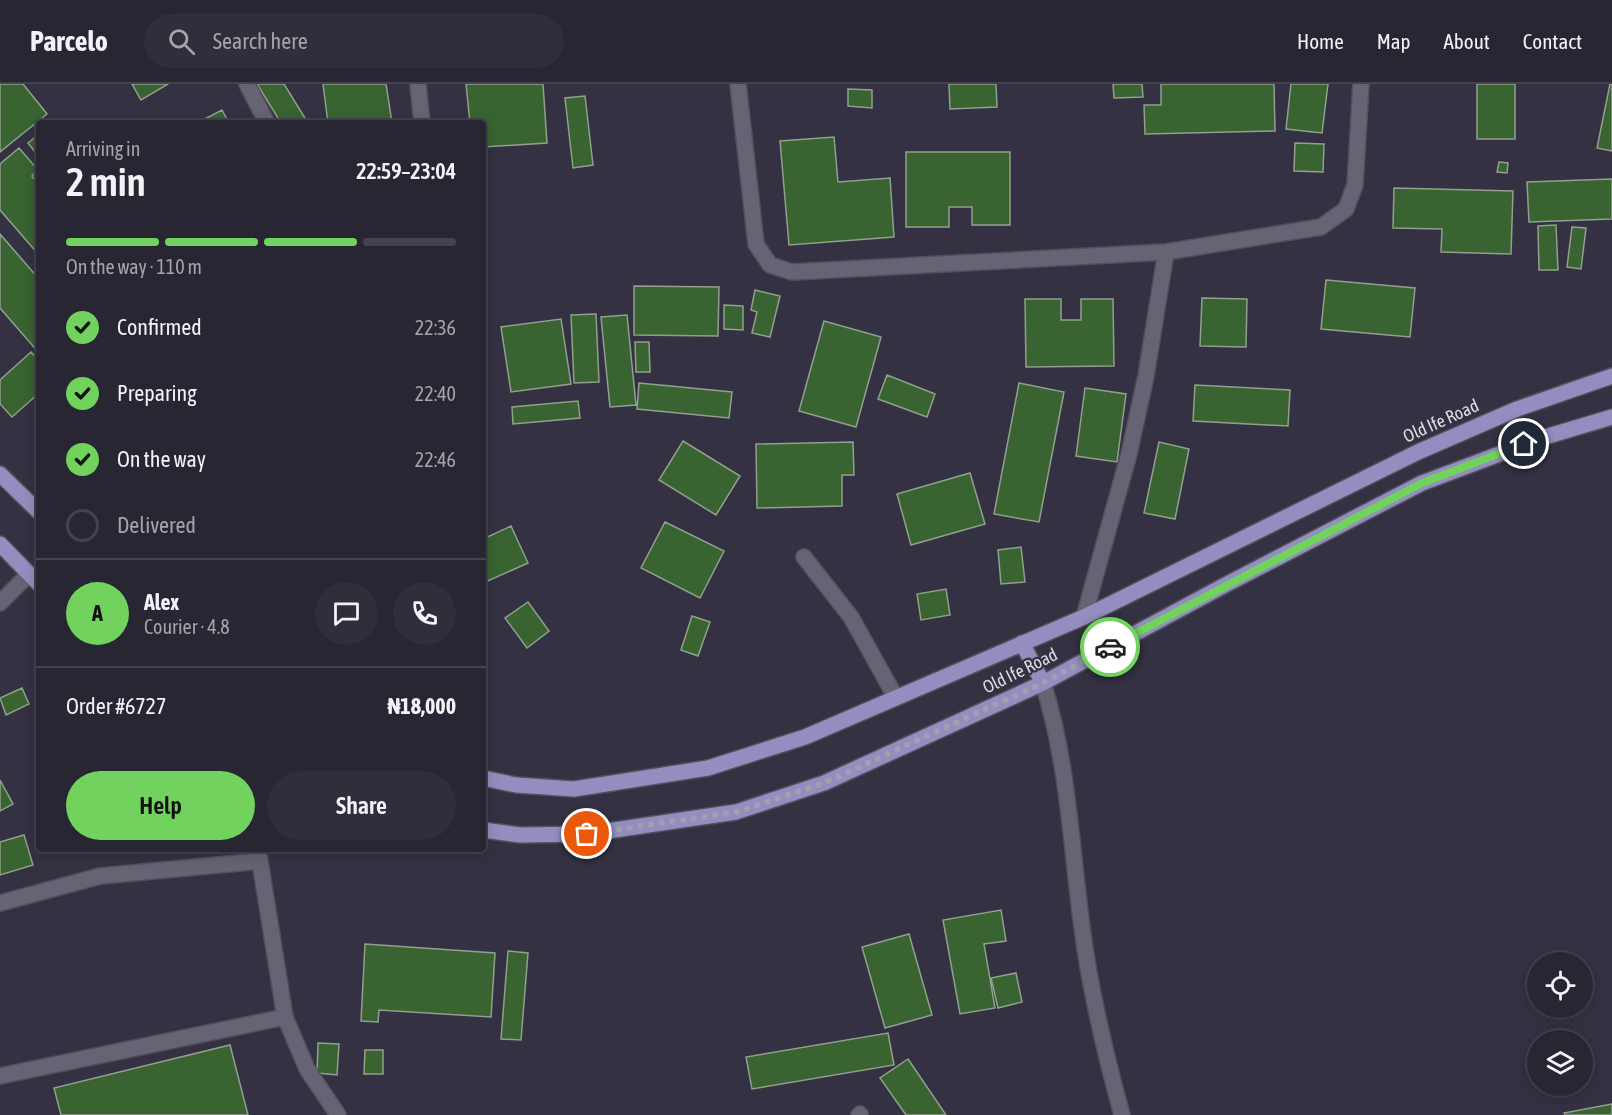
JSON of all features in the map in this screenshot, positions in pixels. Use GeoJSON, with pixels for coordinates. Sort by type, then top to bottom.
{"type":"FeatureCollection","features":[{"type":"Feature","properties":{"kind":"main road","name":"Old Ife Road"},"geometry":{"type":"LineString","coordinates":[[486,779],[516,785],[574,789],[708,768],[805,738],[1084,617],[1418,452],[1516,409],[1612,376]]}},
{"type":"Feature","properties":{"kind":"main road","name":"Old Ife Road"},"geometry":{"type":"LineString","coordinates":[[486,830],[520,835],[587,834],[736,812],[824,783],[1043,683],[1422,483],[1545,437],[1612,417]]}},
{"type":"Feature","properties":{"kind":"main road"},"geometry":{"type":"LineString","coordinates":[[0,474],[36,509]]}},
{"type":"Feature","properties":{"kind":"main road"},"geometry":{"type":"LineString","coordinates":[[0,544],[34,580]]}},
{"type":"Feature","properties":{"kind":"main road"},"geometry":{"type":"LineString","coordinates":[[1022,644],[1043,683]]}},
{"type":"Feature","properties":{"kind":"street"},"geometry":{"type":"LineString","coordinates":[[247,84],[265,120]]}},
{"type":"Feature","properties":{"kind":"street"},"geometry":{"type":"LineString","coordinates":[[418,84],[422,120]]}},
{"type":"Feature","properties":{"kind":"street"},"geometry":{"type":"LineString","coordinates":[[738,84],[756,244],[770,265],[792,272],[1167,252],[1321,227],[1346,209],[1355,185],[1361,84]]}},
{"type":"Feature","properties":{"kind":"street"},"geometry":{"type":"LineString","coordinates":[[1084,617],[1129,454],[1146,376],[1167,252]]}},
{"type":"Feature","properties":{"kind":"street"},"geometry":{"type":"LineString","coordinates":[[804,557],[851,616],[896,698]]}},
{"type":"Feature","properties":{"kind":"street"},"geometry":{"type":"LineString","coordinates":[[0,603],[34,580]]}},
{"type":"Feature","properties":{"kind":"street"},"geometry":{"type":"LineString","coordinates":[[1043,683],[1056,724],[1082,929],[1100,1031],[1122,1115]]}},
{"type":"Feature","properties":{"kind":"street"},"geometry":{"type":"LineString","coordinates":[[0,903],[100,876],[259,855],[285,1017],[307,1068],[338,1115]]}},
{"type":"Feature","properties":{"kind":"street"},"geometry":{"type":"LineString","coordinates":[[0,1076],[285,1017]]}},
{"type":"Feature","properties":{"kind":"building"},"geometry":{"type":"Polygon","coordinates":[[[0,84],[23,84],[47,114],[36,120],[36,123],[0,152],[0,84]]]}},
{"type":"Feature","properties":{"kind":"building"},"geometry":{"type":"Polygon","coordinates":[[[132,84],[168,84],[141,100],[132,84]]]}},
{"type":"Feature","properties":{"kind":"building"},"geometry":{"type":"Polygon","coordinates":[[[257,84],[284,84],[306,120],[279,120],[257,84]]]}},
{"type":"Feature","properties":{"kind":"building"},"geometry":{"type":"Polygon","coordinates":[[[323,84],[386,84],[392,120],[328,120],[323,84]]]}},
{"type":"Feature","properties":{"kind":"building"},"geometry":{"type":"Polygon","coordinates":[[[466,84],[543,84],[547,143],[486,147],[486,120],[470,120],[466,84]]]}},
{"type":"Feature","properties":{"kind":"building"},"geometry":{"type":"Polygon","coordinates":[[[949,84],[996,84],[997,107],[950,109],[949,84]]]}},
{"type":"Feature","properties":{"kind":"building"},"geometry":{"type":"Polygon","coordinates":[[[1113,84],[1142,84],[1143,97],[1114,98],[1113,84]]]}},
{"type":"Feature","properties":{"kind":"building"},"geometry":{"type":"Polygon","coordinates":[[[1161,84],[1274,84],[1275,131],[1145,134],[1144,105],[1161,105],[1161,84]]]}},
{"type":"Feature","properties":{"kind":"building"},"geometry":{"type":"Polygon","coordinates":[[[1291,84],[1328,84],[1322,133],[1286,129],[1291,84]]]}},
{"type":"Feature","properties":{"kind":"building"},"geometry":{"type":"Polygon","coordinates":[[[1477,84],[1515,84],[1515,139],[1477,139],[1477,84]]]}},
{"type":"Feature","properties":{"kind":"building"},"geometry":{"type":"Polygon","coordinates":[[[1610,84],[1612,84],[1612,151],[1597,148],[1610,84]]]}},
{"type":"Feature","properties":{"kind":"building"},"geometry":{"type":"Polygon","coordinates":[[[848,89],[872,90],[872,108],[848,106],[848,89]]]}},
{"type":"Feature","properties":{"kind":"building"},"geometry":{"type":"Polygon","coordinates":[[[585,96],[593,165],[573,168],[565,98],[585,96]]]}},
{"type":"Feature","properties":{"kind":"building"},"geometry":{"type":"Polygon","coordinates":[[[222,110],[227,120],[203,120],[222,110]]]}},
{"type":"Feature","properties":{"kind":"building"},"geometry":{"type":"Polygon","coordinates":[[[36,136],[36,153],[28,143],[36,136]]]}},
{"type":"Feature","properties":{"kind":"building"},"geometry":{"type":"Polygon","coordinates":[[[834,137],[838,182],[890,178],[894,237],[789,245],[780,141],[834,137]]]}},
{"type":"Feature","properties":{"kind":"building"},"geometry":{"type":"Polygon","coordinates":[[[1295,143],[1324,144],[1323,172],[1294,171],[1295,143]]]}},
{"type":"Feature","properties":{"kind":"building"},"geometry":{"type":"Polygon","coordinates":[[[19,148],[36,168],[36,172],[32,176],[36,181],[36,252],[0,210],[0,164],[19,148]]]}},
{"type":"Feature","properties":{"kind":"building"},"geometry":{"type":"Polygon","coordinates":[[[906,152],[1010,152],[1010,225],[972,225],[972,207],[949,207],[949,227],[906,227],[906,152]]]}},
{"type":"Feature","properties":{"kind":"building"},"geometry":{"type":"Polygon","coordinates":[[[1499,162],[1508,163],[1507,173],[1497,172],[1499,162]]]}},
{"type":"Feature","properties":{"kind":"building"},"geometry":{"type":"Polygon","coordinates":[[[1612,179],[1612,219],[1529,222],[1527,182],[1612,179]]]}},
{"type":"Feature","properties":{"kind":"building"},"geometry":{"type":"Polygon","coordinates":[[[1394,188],[1513,191],[1511,254],[1441,252],[1442,229],[1393,228],[1394,188]]]}},
{"type":"Feature","properties":{"kind":"building"},"geometry":{"type":"Polygon","coordinates":[[[1556,225],[1558,270],[1539,270],[1538,226],[1556,225]]]}},
{"type":"Feature","properties":{"kind":"building"},"geometry":{"type":"Polygon","coordinates":[[[1572,227],[1586,228],[1581,269],[1567,267],[1572,227]]]}},
{"type":"Feature","properties":{"kind":"building"},"geometry":{"type":"Polygon","coordinates":[[[0,234],[36,276],[36,350],[0,308],[0,234]]]}},
{"type":"Feature","properties":{"kind":"building"},"geometry":{"type":"Polygon","coordinates":[[[1326,280],[1415,288],[1410,337],[1321,329],[1326,280]]]}},
{"type":"Feature","properties":{"kind":"building"},"geometry":{"type":"Polygon","coordinates":[[[634,286],[719,287],[718,336],[634,335],[634,286]]]}},
{"type":"Feature","properties":{"kind":"building"},"geometry":{"type":"Polygon","coordinates":[[[755,290],[780,296],[770,337],[752,333],[757,312],[751,310],[755,290]]]}},
{"type":"Feature","properties":{"kind":"building"},"geometry":{"type":"Polygon","coordinates":[[[1202,298],[1247,299],[1246,347],[1200,346],[1202,298]]]}},
{"type":"Feature","properties":{"kind":"building"},"geometry":{"type":"Polygon","coordinates":[[[1025,299],[1061,299],[1061,320],[1081,320],[1081,299],[1113,299],[1114,366],[1026,367],[1025,299]]]}},
{"type":"Feature","properties":{"kind":"building"},"geometry":{"type":"Polygon","coordinates":[[[724,305],[743,306],[743,330],[724,329],[724,305]]]}},
{"type":"Feature","properties":{"kind":"building"},"geometry":{"type":"Polygon","coordinates":[[[596,314],[599,382],[574,383],[571,315],[596,314]]]}},
{"type":"Feature","properties":{"kind":"building"},"geometry":{"type":"Polygon","coordinates":[[[627,315],[636,405],[610,407],[601,317],[627,315]]]}},
{"type":"Feature","properties":{"kind":"building"},"geometry":{"type":"Polygon","coordinates":[[[561,319],[571,384],[511,392],[501,327],[561,319]]]}},
{"type":"Feature","properties":{"kind":"building"},"geometry":{"type":"Polygon","coordinates":[[[824,321],[881,337],[856,427],[799,411],[824,321]]]}},
{"type":"Feature","properties":{"kind":"building"},"geometry":{"type":"Polygon","coordinates":[[[635,342],[649,342],[650,372],[636,372],[635,342]]]}},
{"type":"Feature","properties":{"kind":"building"},"geometry":{"type":"Polygon","coordinates":[[[31,352],[36,358],[36,396],[12,417],[0,404],[0,380],[31,352]]]}},
{"type":"Feature","properties":{"kind":"building"},"geometry":{"type":"Polygon","coordinates":[[[887,375],[935,394],[927,417],[878,399],[887,375]]]}},
{"type":"Feature","properties":{"kind":"building"},"geometry":{"type":"Polygon","coordinates":[[[639,383],[732,392],[729,418],[637,409],[639,383]]]}},
{"type":"Feature","properties":{"kind":"building"},"geometry":{"type":"Polygon","coordinates":[[[1019,383],[1064,392],[1039,522],[994,514],[1019,383]]]}},
{"type":"Feature","properties":{"kind":"building"},"geometry":{"type":"Polygon","coordinates":[[[1195,385],[1290,390],[1288,426],[1193,421],[1195,385]]]}},
{"type":"Feature","properties":{"kind":"building"},"geometry":{"type":"Polygon","coordinates":[[[1085,388],[1126,394],[1117,462],[1076,456],[1085,388]]]}},
{"type":"Feature","properties":{"kind":"building"},"geometry":{"type":"Polygon","coordinates":[[[578,401],[580,418],[513,424],[512,407],[578,401]]]}},
{"type":"Feature","properties":{"kind":"building"},"geometry":{"type":"Polygon","coordinates":[[[683,441],[740,476],[716,515],[659,480],[683,441]]]}},
{"type":"Feature","properties":{"kind":"building"},"geometry":{"type":"Polygon","coordinates":[[[853,442],[854,475],[842,475],[842,506],[757,508],[756,444],[853,442]]]}},
{"type":"Feature","properties":{"kind":"building"},"geometry":{"type":"Polygon","coordinates":[[[1159,442],[1189,449],[1175,519],[1144,513],[1159,442]]]}},
{"type":"Feature","properties":{"kind":"building"},"geometry":{"type":"Polygon","coordinates":[[[970,473],[985,524],[911,545],[897,494],[970,473]]]}},
{"type":"Feature","properties":{"kind":"building"},"geometry":{"type":"Polygon","coordinates":[[[665,522],[724,551],[700,598],[641,568],[665,522]]]}},
{"type":"Feature","properties":{"kind":"building"},"geometry":{"type":"Polygon","coordinates":[[[511,526],[528,563],[486,582],[486,538],[511,526]]]}},
{"type":"Feature","properties":{"kind":"building"},"geometry":{"type":"Polygon","coordinates":[[[1021,547],[1025,582],[1001,584],[998,550],[1021,547]]]}},
{"type":"Feature","properties":{"kind":"building"},"geometry":{"type":"Polygon","coordinates":[[[946,589],[950,615],[921,620],[917,594],[946,589]]]}},
{"type":"Feature","properties":{"kind":"building"},"geometry":{"type":"Polygon","coordinates":[[[528,602],[549,631],[527,648],[505,618],[528,602]]]}},
{"type":"Feature","properties":{"kind":"building"},"geometry":{"type":"Polygon","coordinates":[[[692,616],[710,622],[698,656],[681,650],[692,616]]]}},
{"type":"Feature","properties":{"kind":"building"},"geometry":{"type":"Polygon","coordinates":[[[22,688],[29,704],[6,715],[0,698],[22,688]]]}},
{"type":"Feature","properties":{"kind":"building"},"geometry":{"type":"Polygon","coordinates":[[[0,780],[13,804],[0,811],[0,780]]]}},
{"type":"Feature","properties":{"kind":"building"},"geometry":{"type":"Polygon","coordinates":[[[24,835],[33,865],[0,875],[0,842],[24,835]]]}},
{"type":"Feature","properties":{"kind":"building"},"geometry":{"type":"Polygon","coordinates":[[[1001,910],[1006,941],[984,944],[995,1008],[960,1014],[943,920],[1001,910]]]}},
{"type":"Feature","properties":{"kind":"building"},"geometry":{"type":"Polygon","coordinates":[[[909,934],[932,1015],[885,1028],[862,947],[909,934]]]}},
{"type":"Feature","properties":{"kind":"building"},"geometry":{"type":"Polygon","coordinates":[[[365,944],[495,953],[491,1017],[379,1010],[378,1022],[361,1021],[365,944]]]}},
{"type":"Feature","properties":{"kind":"building"},"geometry":{"type":"Polygon","coordinates":[[[508,951],[528,953],[521,1040],[501,1039],[508,951]]]}},
{"type":"Feature","properties":{"kind":"building"},"geometry":{"type":"Polygon","coordinates":[[[1016,973],[1022,1002],[998,1008],[991,978],[1016,973]]]}},
{"type":"Feature","properties":{"kind":"building"},"geometry":{"type":"Polygon","coordinates":[[[888,1033],[894,1065],[752,1089],[746,1057],[888,1033]]]}},
{"type":"Feature","properties":{"kind":"building"},"geometry":{"type":"Polygon","coordinates":[[[318,1043],[339,1044],[337,1075],[317,1073],[318,1043]]]}},
{"type":"Feature","properties":{"kind":"building"},"geometry":{"type":"Polygon","coordinates":[[[230,1045],[248,1115],[61,1115],[54,1088],[230,1045]]]}},
{"type":"Feature","properties":{"kind":"building"},"geometry":{"type":"Polygon","coordinates":[[[365,1050],[383,1050],[383,1074],[364,1074],[365,1050]]]}},
{"type":"Feature","properties":{"kind":"building"},"geometry":{"type":"Polygon","coordinates":[[[908,1059],[946,1115],[906,1115],[880,1078],[908,1059]]]}},
{"type":"Feature","properties":{"kind":"building"},"geometry":{"type":"Polygon","coordinates":[[[1612,1104],[1612,1115],[1565,1115],[1564,1113],[1612,1104]]]}},
{"type":"Feature","properties":{"kind":"way so far"},"geometry":{"type":"LineString","coordinates":[[587,834],[736,812],[824,783],[1043,683],[1110,647]]}},
{"type":"Feature","properties":{"kind":"route"},"geometry":{"type":"LineString","coordinates":[[1110,647],[1422,483],[1524,444]]}}]}
